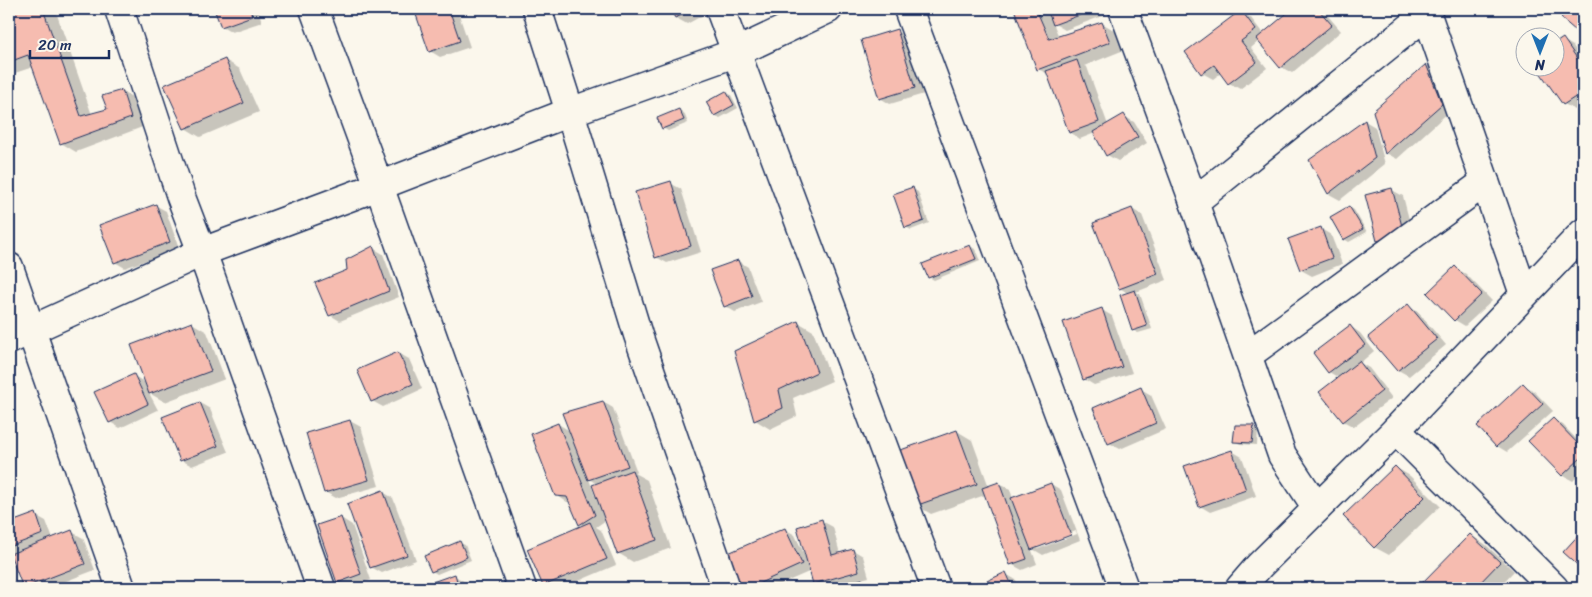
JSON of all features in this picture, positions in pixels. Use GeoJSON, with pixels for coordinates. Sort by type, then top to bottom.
{"type":"FeatureCollection","features":[{"type":"Feature","properties":{"kind":"street"},"geometry":{"type":"LineString","coordinates":[[119,9],[181,197],[321,588]]}},
{"type":"Feature","properties":{"kind":"street"},"geometry":{"type":"LineString","coordinates":[[314,9],[522,588]]}},
{"type":"Feature","properties":{"kind":"street"},"geometry":{"type":"LineString","coordinates":[[536,9],[570,112],[638,335],[726,588]]}},
{"type":"Feature","properties":{"kind":"street"},"geometry":{"type":"LineString","coordinates":[[720,9],[936,588]]}},
{"type":"Feature","properties":{"kind":"street"},"geometry":{"type":"LineString","coordinates":[[20,335],[202,252],[570,112],[736,52],[828,9]]}},
{"type":"Feature","properties":{"kind":"street"},"geometry":{"type":"LineString","coordinates":[[908,9],[1124,588]]}},
{"type":"Feature","properties":{"kind":"street"},"geometry":{"type":"LineString","coordinates":[[1194,202],[1426,11],[1524,294]]}},
{"type":"Feature","properties":{"kind":"street"},"geometry":{"type":"LineString","coordinates":[[1131,13],[1282,455],[1317,508]]}},
{"type":"Feature","properties":{"kind":"street"},"geometry":{"type":"LineString","coordinates":[[1248,355],[1485,182]]}},
{"type":"Feature","properties":{"kind":"street"},"geometry":{"type":"LineString","coordinates":[[1240,588],[1259,566],[1396,430],[1524,294],[1579,247]]}},
{"type":"Feature","properties":{"kind":"street"},"geometry":{"type":"LineString","coordinates":[[9,267],[20,335],[121,588]]}},
{"type":"Feature","properties":{"kind":"street"},"geometry":{"type":"LineString","coordinates":[[1396,430],[1554,588]]}},
{"type":"Feature","properties":{"kind":"building"},"geometry":{"type":"Polygon","coordinates":[[[9,9],[43,9],[81,116],[107,109],[102,96],[122,90],[131,118],[60,144],[28,55],[9,62],[9,22],[13,21],[9,9]]]}},
{"type":"Feature","properties":{"kind":"building"},"geometry":{"type":"Polygon","coordinates":[[[214,9],[250,9],[252,16],[221,27],[214,9]]]}},
{"type":"Feature","properties":{"kind":"building"},"geometry":{"type":"Polygon","coordinates":[[[414,9],[449,9],[460,41],[429,52],[414,9]]]}},
{"type":"Feature","properties":{"kind":"building"},"geometry":{"type":"Polygon","coordinates":[[[670,9],[695,9],[675,18],[670,9]]]}},
{"type":"Feature","properties":{"kind":"building"},"geometry":{"type":"Polygon","coordinates":[[[1014,9],[1036,9],[1049,39],[1102,22],[1110,42],[1037,70],[1014,9]]]}},
{"type":"Feature","properties":{"kind":"building"},"geometry":{"type":"Polygon","coordinates":[[[1047,9],[1096,9],[1053,25],[1047,9]]]}},
{"type":"Feature","properties":{"kind":"building"},"geometry":{"type":"Polygon","coordinates":[[[1292,9],[1318,9],[1332,25],[1280,68],[1256,39],[1292,9]]]}},
{"type":"Feature","properties":{"kind":"building"},"geometry":{"type":"Polygon","coordinates":[[[1569,9],[1583,9],[1583,23],[1576,31],[1561,18],[1569,9]]]}},
{"type":"Feature","properties":{"kind":"building"},"geometry":{"type":"Polygon","coordinates":[[[1241,10],[1256,30],[1241,41],[1257,62],[1228,84],[1214,65],[1201,74],[1185,52],[1241,10]]]}},
{"type":"Feature","properties":{"kind":"building"},"geometry":{"type":"Polygon","coordinates":[[[897,29],[915,88],[879,99],[861,40],[897,29]]]}},
{"type":"Feature","properties":{"kind":"building"},"geometry":{"type":"Polygon","coordinates":[[[1564,39],[1583,67],[1583,92],[1563,105],[1544,78],[1564,78],[1564,39]]]}},
{"type":"Feature","properties":{"kind":"building"},"geometry":{"type":"Polygon","coordinates":[[[225,59],[244,103],[184,129],[164,85],[225,59]]]}},
{"type":"Feature","properties":{"kind":"building"},"geometry":{"type":"Polygon","coordinates":[[[1077,60],[1099,122],[1069,133],[1046,71],[1077,60]]]}},
{"type":"Feature","properties":{"kind":"building"},"geometry":{"type":"Polygon","coordinates":[[[1426,64],[1442,104],[1385,154],[1373,111],[1426,64]]]}},
{"type":"Feature","properties":{"kind":"building"},"geometry":{"type":"Polygon","coordinates":[[[726,91],[734,105],[714,116],[706,102],[726,91]]]}},
{"type":"Feature","properties":{"kind":"building"},"geometry":{"type":"Polygon","coordinates":[[[679,109],[684,120],[662,129],[657,118],[679,109]]]}},
{"type":"Feature","properties":{"kind":"building"},"geometry":{"type":"Polygon","coordinates":[[[1124,114],[1138,137],[1106,156],[1093,132],[1124,114]]]}},
{"type":"Feature","properties":{"kind":"building"},"geometry":{"type":"Polygon","coordinates":[[[1365,120],[1375,158],[1328,194],[1309,160],[1365,120]]]}},
{"type":"Feature","properties":{"kind":"building"},"geometry":{"type":"Polygon","coordinates":[[[671,181],[691,246],[655,258],[635,192],[671,181]]]}},
{"type":"Feature","properties":{"kind":"building"},"geometry":{"type":"Polygon","coordinates":[[[913,187],[924,221],[905,228],[893,194],[913,187]]]}},
{"type":"Feature","properties":{"kind":"building"},"geometry":{"type":"Polygon","coordinates":[[[1392,188],[1404,234],[1377,241],[1365,195],[1392,188]]]}},
{"type":"Feature","properties":{"kind":"building"},"geometry":{"type":"Polygon","coordinates":[[[156,204],[170,242],[114,263],[99,225],[156,204]]]}},
{"type":"Feature","properties":{"kind":"building"},"geometry":{"type":"Polygon","coordinates":[[[1349,206],[1363,229],[1343,240],[1330,217],[1349,206]]]}},
{"type":"Feature","properties":{"kind":"building"},"geometry":{"type":"Polygon","coordinates":[[[1132,208],[1158,274],[1119,289],[1093,223],[1132,208]]]}},
{"type":"Feature","properties":{"kind":"building"},"geometry":{"type":"Polygon","coordinates":[[[1321,227],[1332,258],[1300,270],[1288,239],[1321,227]]]}},
{"type":"Feature","properties":{"kind":"building"},"geometry":{"type":"Polygon","coordinates":[[[970,245],[976,259],[928,278],[922,264],[970,245]]]}},
{"type":"Feature","properties":{"kind":"building"},"geometry":{"type":"Polygon","coordinates":[[[373,246],[389,291],[329,316],[315,283],[347,270],[346,260],[373,246]]]}},
{"type":"Feature","properties":{"kind":"building"},"geometry":{"type":"Polygon","coordinates":[[[738,260],[752,296],[724,307],[710,270],[738,260]]]}},
{"type":"Feature","properties":{"kind":"building"},"geometry":{"type":"Polygon","coordinates":[[[1455,266],[1482,294],[1454,321],[1427,293],[1455,266]]]}},
{"type":"Feature","properties":{"kind":"building"},"geometry":{"type":"Polygon","coordinates":[[[1135,290],[1147,326],[1132,331],[1120,295],[1135,290]]]}},
{"type":"Feature","properties":{"kind":"building"},"geometry":{"type":"Polygon","coordinates":[[[1408,304],[1437,339],[1397,371],[1368,337],[1408,304]]]}},
{"type":"Feature","properties":{"kind":"building"},"geometry":{"type":"Polygon","coordinates":[[[1102,308],[1122,367],[1083,380],[1063,322],[1102,308]]]}},
{"type":"Feature","properties":{"kind":"building"},"geometry":{"type":"Polygon","coordinates":[[[798,321],[817,372],[779,390],[783,408],[754,421],[734,351],[798,321]]]}},
{"type":"Feature","properties":{"kind":"building"},"geometry":{"type":"Polygon","coordinates":[[[192,322],[211,371],[149,394],[131,345],[192,322]]]}},
{"type":"Feature","properties":{"kind":"building"},"geometry":{"type":"Polygon","coordinates":[[[1350,325],[1365,345],[1328,373],[1313,353],[1350,325]]]}},
{"type":"Feature","properties":{"kind":"building"},"geometry":{"type":"Polygon","coordinates":[[[398,352],[413,384],[371,402],[357,370],[398,352]]]}},
{"type":"Feature","properties":{"kind":"building"},"geometry":{"type":"Polygon","coordinates":[[[1359,361],[1382,391],[1343,422],[1319,392],[1359,361]]]}},
{"type":"Feature","properties":{"kind":"building"},"geometry":{"type":"Polygon","coordinates":[[[134,374],[148,404],[109,423],[94,392],[134,374]]]}},
{"type":"Feature","properties":{"kind":"building"},"geometry":{"type":"Polygon","coordinates":[[[1523,383],[1543,404],[1496,447],[1477,426],[1523,383]]]}},
{"type":"Feature","properties":{"kind":"building"},"geometry":{"type":"Polygon","coordinates":[[[1141,387],[1156,423],[1108,444],[1093,408],[1141,387]]]}},
{"type":"Feature","properties":{"kind":"building"},"geometry":{"type":"Polygon","coordinates":[[[603,401],[628,466],[588,480],[562,413],[603,401]]]}},
{"type":"Feature","properties":{"kind":"building"},"geometry":{"type":"Polygon","coordinates":[[[200,402],[218,446],[180,461],[162,417],[200,402]]]}},
{"type":"Feature","properties":{"kind":"building"},"geometry":{"type":"Polygon","coordinates":[[[1553,418],[1583,449],[1583,456],[1562,476],[1528,441],[1553,418]]]}},
{"type":"Feature","properties":{"kind":"building"},"geometry":{"type":"Polygon","coordinates":[[[350,420],[369,480],[324,493],[306,433],[350,420]]]}},
{"type":"Feature","properties":{"kind":"building"},"geometry":{"type":"Polygon","coordinates":[[[558,423],[595,515],[579,525],[567,497],[555,496],[531,434],[558,423]]]}},
{"type":"Feature","properties":{"kind":"building"},"geometry":{"type":"Polygon","coordinates":[[[1235,425],[1254,425],[1252,443],[1233,442],[1235,425]]]}},
{"type":"Feature","properties":{"kind":"building"},"geometry":{"type":"Polygon","coordinates":[[[957,430],[977,484],[915,506],[895,452],[957,430]]]}},
{"type":"Feature","properties":{"kind":"building"},"geometry":{"type":"Polygon","coordinates":[[[1232,450],[1246,490],[1199,507],[1184,466],[1232,450]]]}},
{"type":"Feature","properties":{"kind":"building"},"geometry":{"type":"Polygon","coordinates":[[[1395,466],[1425,497],[1374,548],[1343,516],[1395,466]]]}},
{"type":"Feature","properties":{"kind":"building"},"geometry":{"type":"Polygon","coordinates":[[[632,470],[657,540],[617,554],[592,485],[632,470]]]}},
{"type":"Feature","properties":{"kind":"building"},"geometry":{"type":"Polygon","coordinates":[[[999,482],[1027,559],[1010,565],[982,488],[999,482]]]}},
{"type":"Feature","properties":{"kind":"building"},"geometry":{"type":"Polygon","coordinates":[[[1051,483],[1071,535],[1031,550],[1011,498],[1051,483]]]}},
{"type":"Feature","properties":{"kind":"building"},"geometry":{"type":"Polygon","coordinates":[[[383,490],[407,555],[370,568],[347,504],[383,490]]]}},
{"type":"Feature","properties":{"kind":"building"},"geometry":{"type":"Polygon","coordinates":[[[36,513],[43,534],[9,547],[9,523],[36,513]]]}},
{"type":"Feature","properties":{"kind":"building"},"geometry":{"type":"Polygon","coordinates":[[[341,517],[361,574],[337,583],[317,525],[341,517]]]}},
{"type":"Feature","properties":{"kind":"building"},"geometry":{"type":"Polygon","coordinates":[[[822,519],[832,555],[853,549],[859,571],[813,584],[797,527],[822,519]]]}},
{"type":"Feature","properties":{"kind":"building"},"geometry":{"type":"Polygon","coordinates":[[[590,522],[607,559],[543,586],[527,549],[590,522]]]}},
{"type":"Feature","properties":{"kind":"building"},"geometry":{"type":"Polygon","coordinates":[[[785,528],[802,564],[749,588],[742,588],[726,554],[785,528]]]}},
{"type":"Feature","properties":{"kind":"building"},"geometry":{"type":"Polygon","coordinates":[[[72,530],[85,564],[23,588],[10,554],[72,530]]]}},
{"type":"Feature","properties":{"kind":"building"},"geometry":{"type":"Polygon","coordinates":[[[1583,530],[1583,570],[1563,552],[1583,530]]]}},
{"type":"Feature","properties":{"kind":"building"},"geometry":{"type":"Polygon","coordinates":[[[1470,534],[1500,562],[1475,588],[1417,588],[1470,534]]]}},
{"type":"Feature","properties":{"kind":"building"},"geometry":{"type":"Polygon","coordinates":[[[460,541],[467,557],[431,572],[424,556],[460,541]]]}},
{"type":"Feature","properties":{"kind":"building"},"geometry":{"type":"Polygon","coordinates":[[[1006,572],[1013,588],[972,588],[1006,572]]]}},
{"type":"Feature","properties":{"kind":"building"},"geometry":{"type":"Polygon","coordinates":[[[455,574],[459,588],[425,588],[424,585],[455,574]]]}},
{"type":"Feature","properties":{"kind":"building"},"geometry":{"type":"Polygon","coordinates":[[[862,579],[866,588],[837,588],[862,579]]]}}]}
